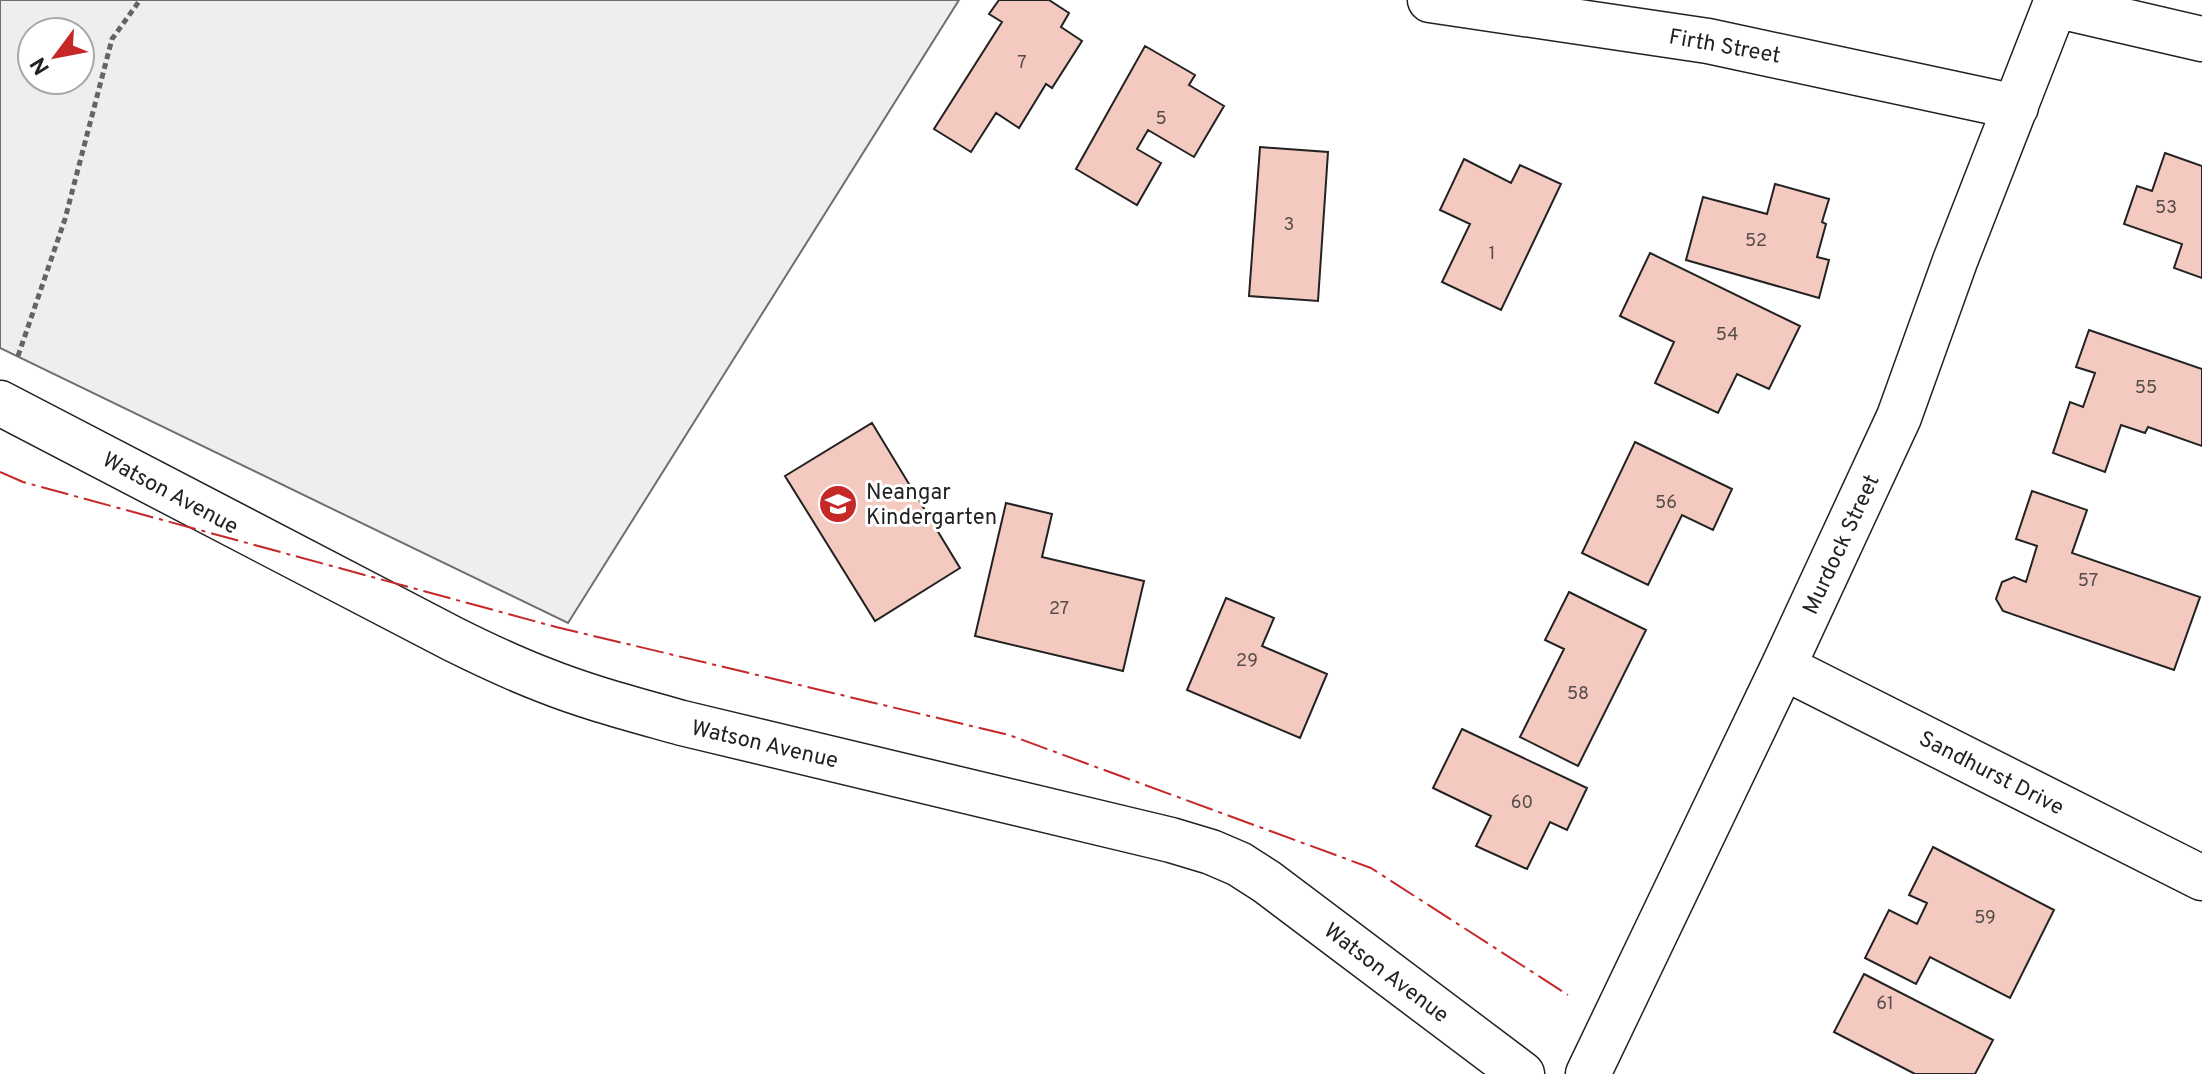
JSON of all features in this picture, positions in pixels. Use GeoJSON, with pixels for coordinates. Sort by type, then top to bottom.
{"type":"FeatureCollection","features":[{"type":"Feature","properties":{"kind":"street","name":"Firth Street"},"geometry":{"type":"LineString","coordinates":[[1430,0],[1708,41],[2016,107]]}},
{"type":"Feature","properties":{"kind":"street","name":"Murdock Street"},"geometry":{"type":"LineString","coordinates":[[1588,1074],[1899,417],[1955,261],[2056,3]]}},
{"type":"Feature","properties":{"kind":"street"},"geometry":{"type":"LineString","coordinates":[[2056,3],[2202,39]]}},
{"type":"Feature","properties":{"kind":"street","name":"Watson Avenue"},"geometry":{"type":"LineString","coordinates":[[1,403],[453,639],[546,681],[682,723],[1171,840],[1239,864],[1522,1074]]}},
{"type":"Feature","properties":{"kind":"street","name":"Sandhurst Drive"},"geometry":{"type":"LineString","coordinates":[[1783,667],[2202,878]]}},
{"type":"Feature","properties":{"kind":"path"},"geometry":{"type":"LineString","coordinates":[[1,403],[65,219],[112,39],[140,0]]}},
{"type":"Feature","properties":{"kind":"shaded area"},"geometry":{"type":"Polygon","coordinates":[[[0,0],[959,0],[568,623],[0,348],[0,0]]]}},
{"type":"Feature","properties":{"kind":"building"},"geometry":{"type":"Polygon","coordinates":[[[999,0],[1049,0],[1069,13],[1061,27],[1082,41],[1052,88],[1046,84],[1019,128],[996,113],[971,152],[934,129],[1002,22],[989,14],[999,0]]]}},
{"type":"Feature","properties":{"kind":"building"},"geometry":{"type":"Polygon","coordinates":[[[1145,46],[1195,75],[1189,85],[1224,106],[1194,157],[1148,130],[1137,149],[1161,163],[1137,205],[1076,169],[1145,46]]]}},
{"type":"Feature","properties":{"kind":"building"},"geometry":{"type":"Polygon","coordinates":[[[1260,147],[1328,152],[1318,301],[1249,296],[1260,147]]]}},
{"type":"Feature","properties":{"kind":"building"},"geometry":{"type":"Polygon","coordinates":[[[2165,153],[2202,166],[2202,278],[2174,268],[2182,244],[2124,224],[2137,186],[2152,191],[2165,153]]]}},
{"type":"Feature","properties":{"kind":"building"},"geometry":{"type":"Polygon","coordinates":[[[1464,159],[1511,183],[1520,165],[1561,184],[1501,310],[1442,282],[1470,224],[1440,210],[1464,159]]]}},
{"type":"Feature","properties":{"kind":"building"},"geometry":{"type":"Polygon","coordinates":[[[1775,184],[1829,199],[1817,257],[1829,260],[1819,298],[1686,260],[1703,197],[1767,214],[1775,184]]]}},
{"type":"Feature","properties":{"kind":"building"},"geometry":{"type":"Polygon","coordinates":[[[1650,253],[1800,326],[1769,389],[1737,374],[1718,413],[1655,383],[1674,342],[1620,316],[1650,253]]]}},
{"type":"Feature","properties":{"kind":"building"},"geometry":{"type":"Polygon","coordinates":[[[2089,330],[2202,369],[2202,446],[2148,427],[2145,433],[2121,425],[2105,472],[2053,453],[2070,402],[2083,407],[2095,373],[2076,367],[2089,330]]]}},
{"type":"Feature","properties":{"kind":"building"},"geometry":{"type":"Polygon","coordinates":[[[872,423],[960,568],[875,621],[785,476],[872,423]]]}},
{"type":"Feature","properties":{"kind":"building"},"geometry":{"type":"Polygon","coordinates":[[[1635,442],[1732,489],[1713,530],[1682,515],[1648,585],[1582,553],[1635,442]]]}},
{"type":"Feature","properties":{"kind":"building"},"geometry":{"type":"Polygon","coordinates":[[[2032,491],[2087,510],[2072,553],[2200,597],[2174,670],[2003,611],[1996,599],[2002,582],[2014,577],[2026,582],[2037,546],[2016,539],[2032,491]]]}},
{"type":"Feature","properties":{"kind":"building"},"geometry":{"type":"Polygon","coordinates":[[[1006,503],[1052,514],[1042,557],[1144,581],[1123,671],[975,636],[1006,503]]]}},
{"type":"Feature","properties":{"kind":"building"},"geometry":{"type":"Polygon","coordinates":[[[1569,592],[1646,630],[1578,766],[1520,737],[1564,649],[1545,640],[1569,592]]]}},
{"type":"Feature","properties":{"kind":"building"},"geometry":{"type":"Polygon","coordinates":[[[1226,598],[1274,618],[1262,646],[1327,674],[1300,738],[1187,690],[1226,598]]]}},
{"type":"Feature","properties":{"kind":"building"},"geometry":{"type":"Polygon","coordinates":[[[1462,729],[1587,788],[1567,830],[1550,822],[1527,869],[1476,846],[1491,816],[1433,788],[1462,729]]]}},
{"type":"Feature","properties":{"kind":"building"},"geometry":{"type":"Polygon","coordinates":[[[1933,847],[2054,910],[2010,998],[1930,957],[1916,984],[1865,958],[1889,910],[1917,924],[1927,903],[1909,895],[1933,847]]]}},
{"type":"Feature","properties":{"kind":"building"},"geometry":{"type":"Polygon","coordinates":[[[1864,974],[1993,1040],[1975,1074],[1915,1074],[1834,1032],[1864,974]]]}},
{"type":"Feature","properties":{"kind":"power"},"geometry":{"type":"LineString","coordinates":[[0,472],[23,482],[556,627],[1009,735],[1371,868],[1568,995]]}},
{"type":"Feature","properties":{"kind":"place","name":"Neangar Kindergarten"},"geometry":{"type":"Point","coordinates":[838,504]}}]}
